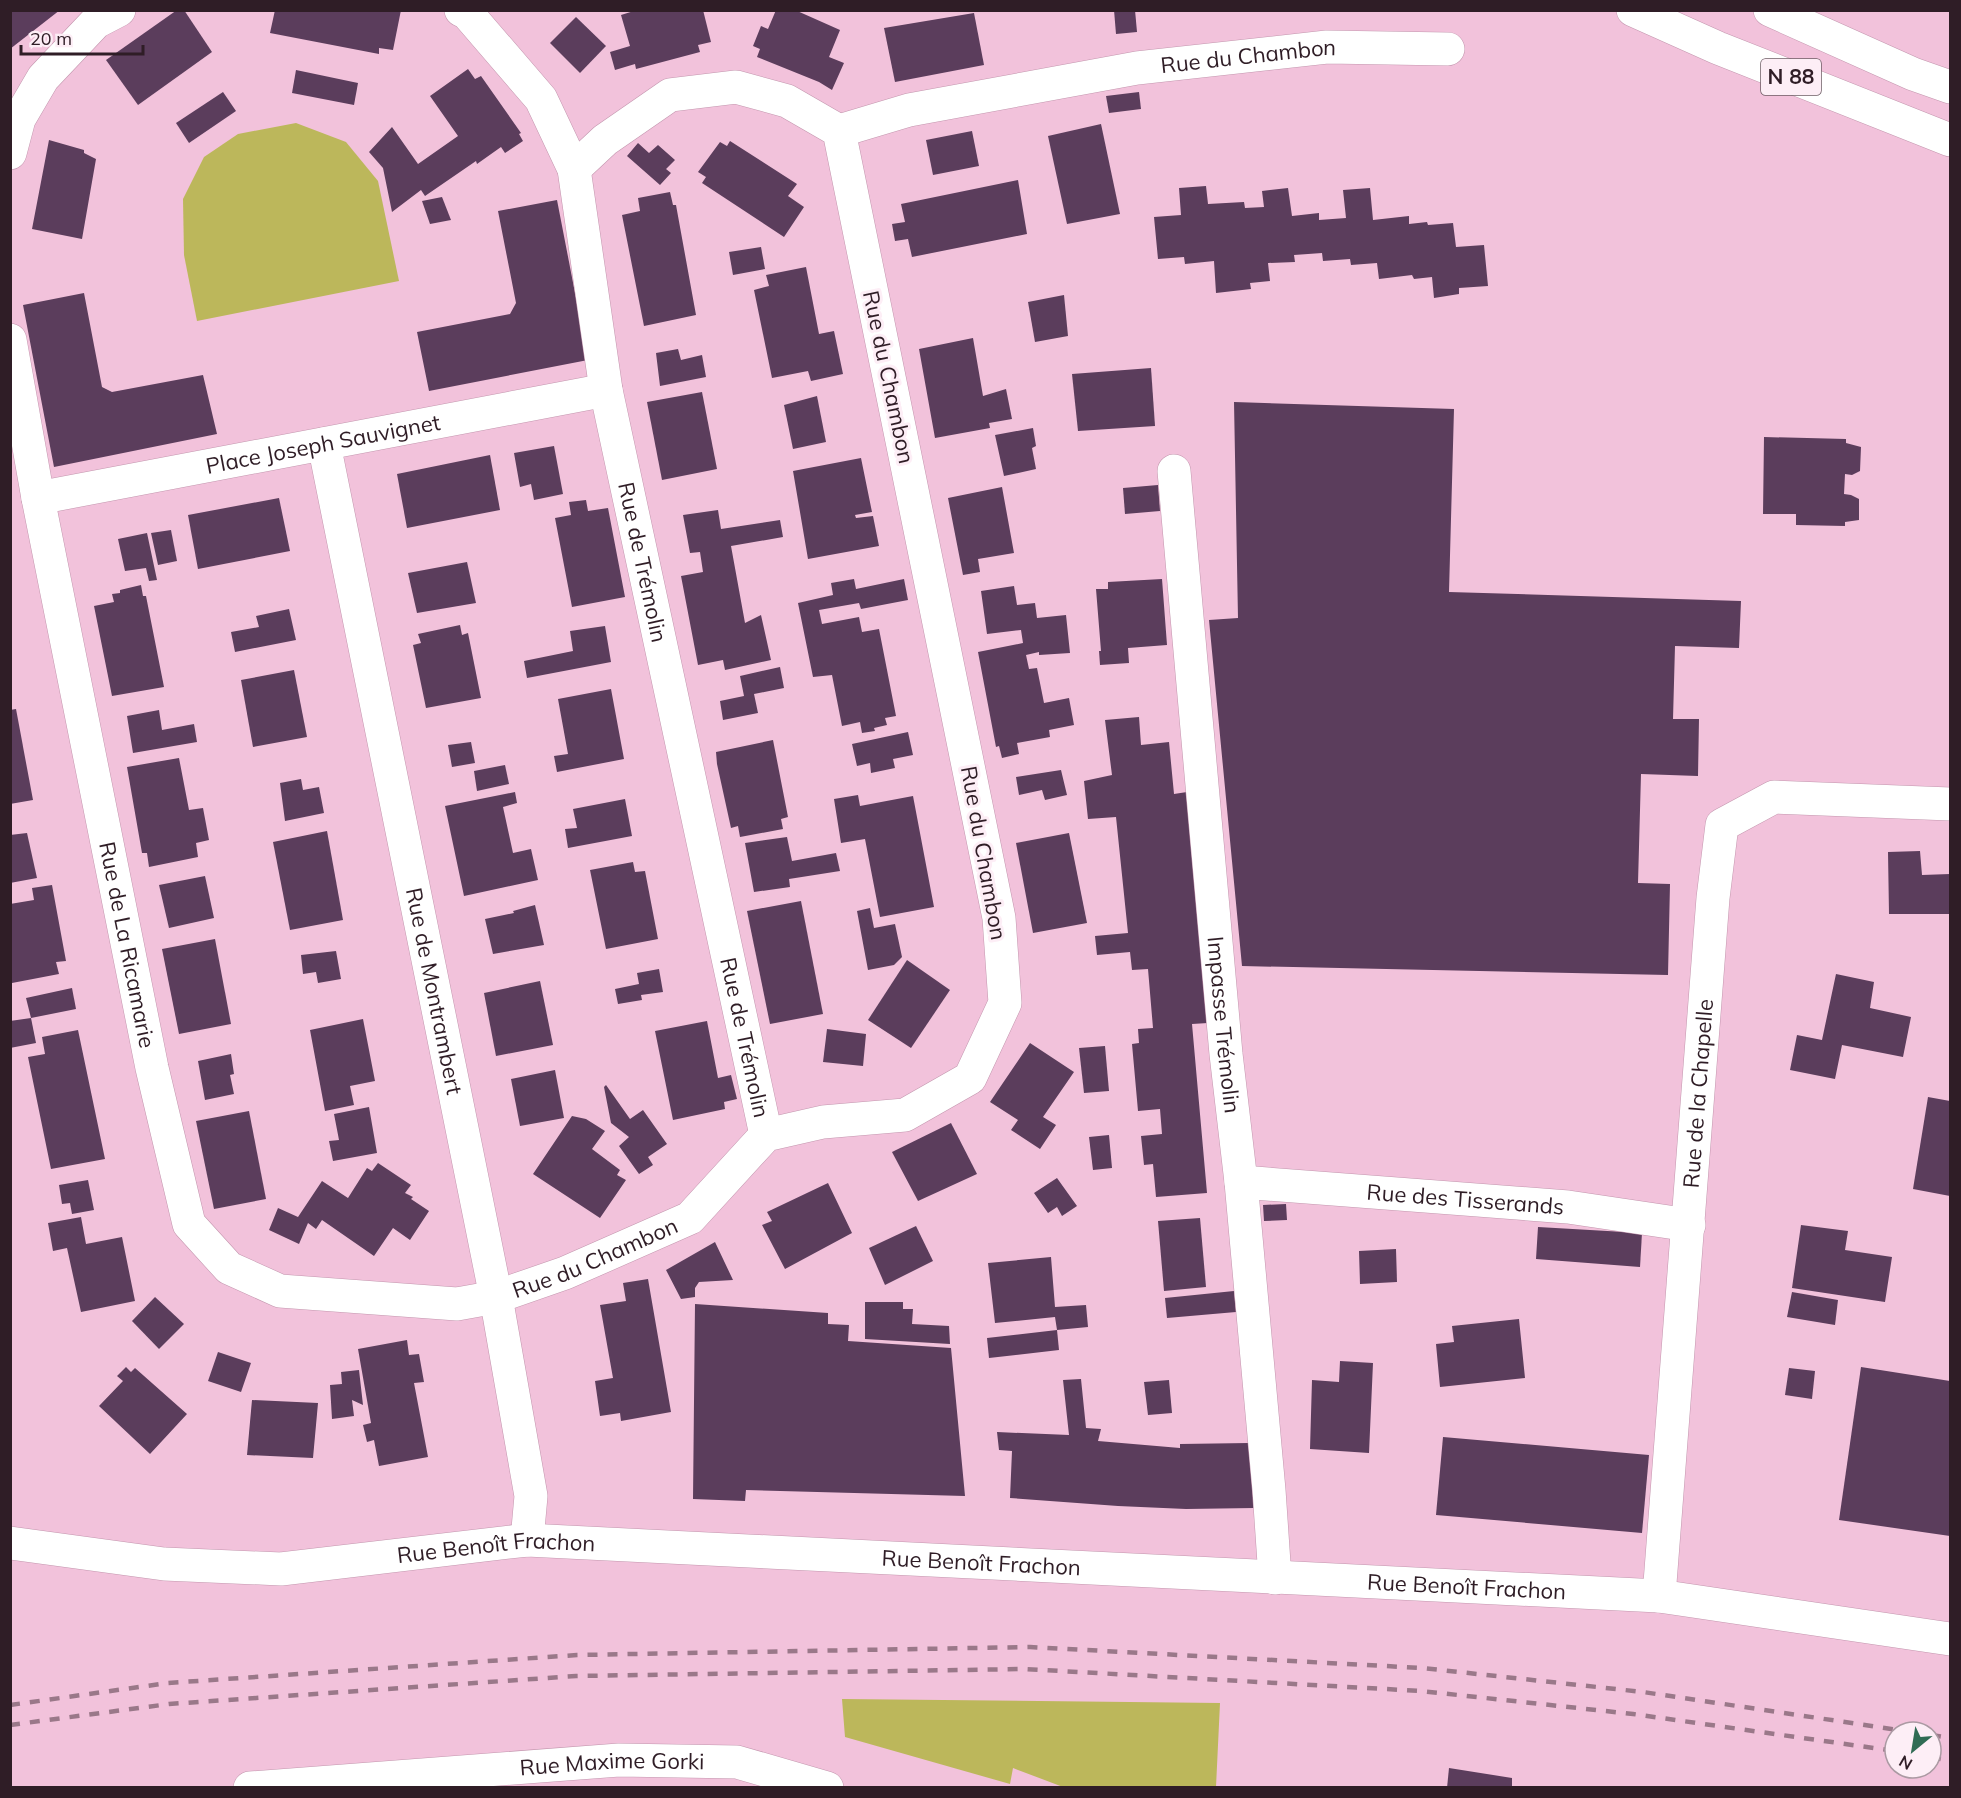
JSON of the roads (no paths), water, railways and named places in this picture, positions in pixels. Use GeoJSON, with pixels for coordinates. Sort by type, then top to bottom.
{"type":"FeatureCollection","features":[{"type":"Feature","properties":{"kind":"main road"},"geometry":{"type":"LineString","coordinates":[[10,153],[15,117],[43,78],[96,22],[119,10]]}},
{"type":"Feature","properties":{"kind":"main road","name":"N 88"},"geometry":{"type":"LineString","coordinates":[[1633,10],[1718,48],[1950,140]]}},
{"type":"Feature","properties":{"kind":"main road","name":"N 88"},"geometry":{"type":"LineString","coordinates":[[1770,10],[1913,74],[1950,87]]}},
{"type":"Feature","properties":{"kind":"main road","name":"Rue de Trémolin"},"geometry":{"type":"LineString","coordinates":[[468,12],[541,99],[574,169],[606,390],[766,1135]]}},
{"type":"Feature","properties":{"kind":"main road","name":"Rue du Chambon"},"geometry":{"type":"LineString","coordinates":[[495,1297],[565,1273],[690,1218],[766,1135],[823,1122],[905,1115],[970,1078],[1005,1004],[999,918],[839,131],[909,110],[1137,68],[1327,47],[1448,49]]}},
{"type":"Feature","properties":{"kind":"main road"},"geometry":{"type":"LineString","coordinates":[[574,169],[605,140],[670,95],[736,87],[787,101],[839,131]]}},
{"type":"Feature","properties":{"kind":"main road","name":"Rue de La Ricamarie"},"geometry":{"type":"LineString","coordinates":[[10,340],[38,498],[152,1068],[189,1224],[229,1268],[280,1292],[457,1304],[495,1297]]}},
{"type":"Feature","properties":{"kind":"main road","name":"Place Joseph Sauvignet"},"geometry":{"type":"LineString","coordinates":[[38,498],[606,390]]}},
{"type":"Feature","properties":{"kind":"main road","name":"Rue de Montrambert"},"geometry":{"type":"LineString","coordinates":[[324,444],[495,1297],[531,1496],[527,1540]]}},
{"type":"Feature","properties":{"kind":"main road","name":"Impasse Trémolin"},"geometry":{"type":"LineString","coordinates":[[1174,471],[1226,1054],[1241,1182],[1275,1578]]}},
{"type":"Feature","properties":{"kind":"main road","name":"Rue de la Chapelle"},"geometry":{"type":"LineString","coordinates":[[1659,1596],[1713,898],[1722,825],[1774,797],[1950,804]]}},
{"type":"Feature","properties":{"kind":"main road","name":"Rue des Tisserands"},"geometry":{"type":"LineString","coordinates":[[1241,1182],[1568,1207],[1689,1225]]}},
{"type":"Feature","properties":{"kind":"main road","name":"Rue Benoît Frachon"},"geometry":{"type":"LineString","coordinates":[[10,1543],[164,1564],[281,1569],[527,1540],[1659,1596],[1950,1639]]}},
{"type":"Feature","properties":{"kind":"main road","name":"Rue Maxime Gorki"},"geometry":{"type":"LineString","coordinates":[[249,1788],[620,1760],[737,1762],[827,1788]]}},
{"type":"Feature","properties":{"kind":"railway"},"geometry":{"type":"LineString","coordinates":[[10,1705],[168,1683],[577,1655],[1030,1647],[1422,1668],[1643,1692],[1883,1728]]}},
{"type":"Feature","properties":{"kind":"railway"},"geometry":{"type":"LineString","coordinates":[[10,1725],[169,1704],[576,1676],[1024,1669],[1421,1691],[1633,1714],[1883,1749]]}},
{"type":"Feature","properties":{"kind":"railway"},"geometry":{"type":"LineString","coordinates":[[1943,1737],[1950,1738]]}},
{"type":"Feature","properties":{"kind":"railway"},"geometry":{"type":"LineString","coordinates":[[1943,1760],[1950,1761]]}}]}
